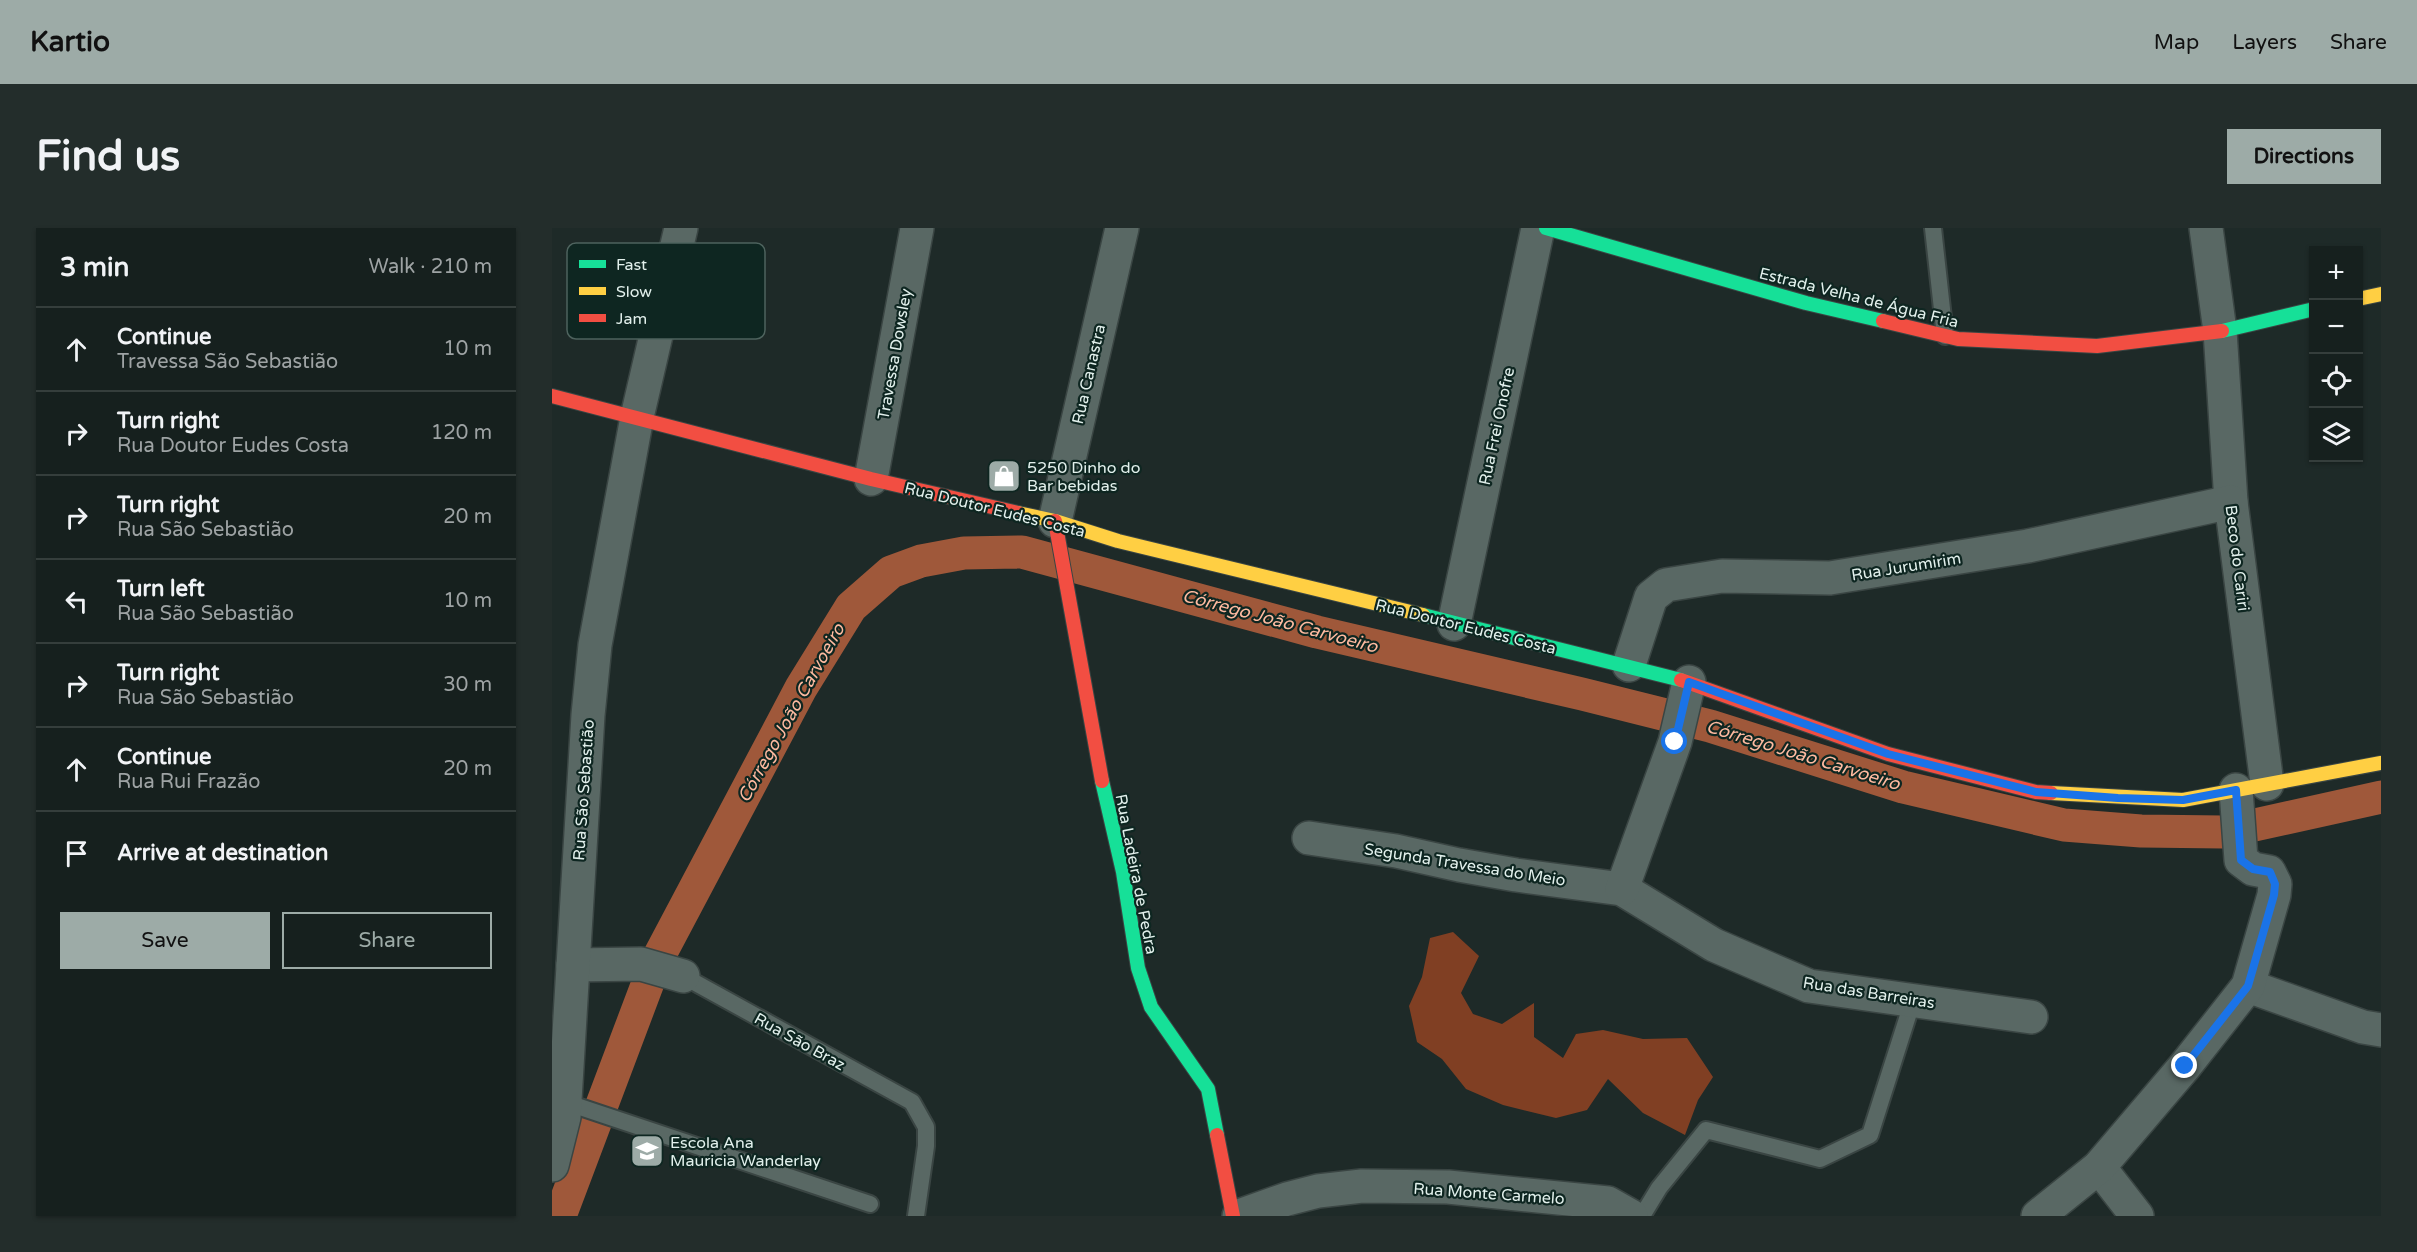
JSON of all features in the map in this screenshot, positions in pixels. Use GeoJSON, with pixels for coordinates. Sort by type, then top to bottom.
{"type":"FeatureCollection","features":[{"type":"Feature","properties":{"kind":"street","name":"Rua São Sebastião"},"geometry":{"type":"LineString","coordinates":[[678,243],[681,228]]}},
{"type":"Feature","properties":{"kind":"street","name":"Travessa Dowsley"},"geometry":{"type":"LineString","coordinates":[[871,479],[917,228]]}},
{"type":"Feature","properties":{"kind":"street","name":"Rua Canastra"},"geometry":{"type":"LineString","coordinates":[[1057,532],[1122,228]]}},
{"type":"Feature","properties":{"kind":"street","name":"Rua Frei Onofre"},"geometry":{"type":"LineString","coordinates":[[1454,624],[1538,228]]}},
{"type":"Feature","properties":{"kind":"street","name":"Estrada Velha de Água Fria"},"geometry":{"type":"LineString","coordinates":[[1546,228],[1806,303],[1958,339],[2097,346],[2220,331],[2309,310]]}},
{"type":"Feature","properties":{"kind":"street","name":"Beco do Cariri"},"geometry":{"type":"LineString","coordinates":[[2206,228],[2220,331],[2247,797]]}},
{"type":"Feature","properties":{"kind":"street"},"geometry":{"type":"LineString","coordinates":[[2363,298],[2381,294]]}},
{"type":"Feature","properties":{"kind":"street","name":"Rua São Sebastião"},"geometry":{"type":"LineString","coordinates":[[552,1165],[564,1117],[588,715],[595,645],[637,417],[655,339]]}},
{"type":"Feature","properties":{"kind":"street","name":"Rua Doutor Eudes Costa"},"geometry":{"type":"LineString","coordinates":[[552,396],[871,479],[1057,532],[1118,541],[1629,665],[1686,691],[1888,754],[2036,792],[2183,800],[2247,797],[2381,763]]}},
{"type":"Feature","properties":{"kind":"street","name":"Rua Jurumirim"},"geometry":{"type":"LineString","coordinates":[[1629,665],[1651,597],[1666,585],[1722,576],[1830,578],[2028,546],[2231,502]]}},
{"type":"Feature","properties":{"kind":"street","name":"Rua Ladeira de Pedra"},"geometry":{"type":"LineString","coordinates":[[1057,532],[1103,787],[1123,872],[1138,968],[1151,1007],[1208,1089],[1233,1216]]}},
{"type":"Feature","properties":{"kind":"street"},"geometry":{"type":"LineString","coordinates":[[1622,889],[1675,742],[1686,691]]}},
{"type":"Feature","properties":{"kind":"street"},"geometry":{"type":"LineString","coordinates":[[2038,1216],[2098,1167],[2185,1066],[2248,986],[2274,895],[2275,884],[2270,872],[2245,865],[2239,854],[2247,797]]}},
{"type":"Feature","properties":{"kind":"street","name":"Segunda Travessa do Meio"},"geometry":{"type":"LineString","coordinates":[[1309,838],[1396,851],[1516,875],[1622,889]]}},
{"type":"Feature","properties":{"kind":"street","name":"Rua das Barreiras"},"geometry":{"type":"LineString","coordinates":[[1622,889],[1714,945],[1809,986],[2031,1017]]}},
{"type":"Feature","properties":{"kind":"street","name":"Rua São Braz"},"geometry":{"type":"LineString","coordinates":[[573,965],[641,964],[683,976]]}},
{"type":"Feature","properties":{"kind":"street"},"geometry":{"type":"LineString","coordinates":[[2248,986],[2363,1027],[2381,1030]]}},
{"type":"Feature","properties":{"kind":"street"},"geometry":{"type":"LineString","coordinates":[[2098,1167],[2137,1216]]}},
{"type":"Feature","properties":{"kind":"street","name":"Rua Monte Carmelo"},"geometry":{"type":"LineString","coordinates":[[1239,1216],[1318,1191],[1362,1186],[1448,1187],[1608,1203],[1631,1216]]}},
{"type":"Feature","properties":{"kind":"lane"},"geometry":{"type":"LineString","coordinates":[[1933,228],[1945,336]]}},
{"type":"Feature","properties":{"kind":"lane","name":"Rua São Braz"},"geometry":{"type":"LineString","coordinates":[[683,976],[912,1102],[926,1127],[926,1146],[916,1216]]}},
{"type":"Feature","properties":{"kind":"lane"},"geometry":{"type":"LineString","coordinates":[[1642,1216],[1659,1188],[1706,1130],[1820,1159],[1870,1135],[1913,1000]]}},
{"type":"Feature","properties":{"kind":"lane"},"geometry":{"type":"LineString","coordinates":[[565,1102],[870,1204]]}},
{"type":"Feature","properties":{"kind":"shaded area"},"geometry":{"type":"Polygon","coordinates":[[[1453,932],[1479,956],[1461,993],[1473,1014],[1502,1024],[1534,1003],[1534,1037],[1563,1058],[1576,1034],[1603,1030],[1643,1039],[1687,1038],[1713,1077],[1698,1100],[1685,1135],[1643,1113],[1608,1079],[1587,1110],[1556,1118],[1503,1105],[1466,1089],[1442,1059],[1417,1042],[1409,1006],[1422,977],[1430,938],[1453,932]]]}},
{"type":"Feature","properties":{"kind":"waterway","name":"Córrego João Carvoeiro"},"geometry":{"type":"LineString","coordinates":[[560,1216],[655,964],[801,688],[851,607],[891,572],[921,561],[964,553],[1022,552],[1317,632],[1710,726],[1903,787],[2064,825],[2141,831],[2223,832],[2381,797]]}},
{"type":"Feature","properties":{"kind":"traffic: fast"},"geometry":{"type":"LineString","coordinates":[[1546,228],[1806,303],[1883,321]]}},
{"type":"Feature","properties":{"kind":"traffic: fast"},"geometry":{"type":"LineString","coordinates":[[2222,331],[2309,310]]}},
{"type":"Feature","properties":{"kind":"traffic: fast"},"geometry":{"type":"LineString","coordinates":[[1423,615],[1681,680]]}},
{"type":"Feature","properties":{"kind":"traffic: fast"},"geometry":{"type":"LineString","coordinates":[[1102,781],[1123,872],[1138,968],[1151,1007],[1208,1089],[1217,1135]]}},
{"type":"Feature","properties":{"kind":"traffic: slow"},"geometry":{"type":"LineString","coordinates":[[2363,298],[2381,294]]}},
{"type":"Feature","properties":{"kind":"traffic: slow"},"geometry":{"type":"LineString","coordinates":[[1018,513],[1055,521],[1118,541],[1423,615]]}},
{"type":"Feature","properties":{"kind":"traffic: slow"},"geometry":{"type":"LineString","coordinates":[[2051,793],[2183,800],[2381,763]]}},
{"type":"Feature","properties":{"kind":"traffic: jam"},"geometry":{"type":"LineString","coordinates":[[1883,321],[1958,339],[2097,346],[2222,331]]}},
{"type":"Feature","properties":{"kind":"traffic: jam"},"geometry":{"type":"LineString","coordinates":[[552,396],[871,479],[1018,513]]}},
{"type":"Feature","properties":{"kind":"traffic: jam"},"geometry":{"type":"LineString","coordinates":[[1055,521],[1102,781]]}},
{"type":"Feature","properties":{"kind":"traffic: jam"},"geometry":{"type":"LineString","coordinates":[[1681,680],[1888,754],[2036,792],[2051,793]]}},
{"type":"Feature","properties":{"kind":"traffic: jam"},"geometry":{"type":"LineString","coordinates":[[1217,1135],[1233,1216]]}},
{"type":"Feature","properties":{"kind":"place","name":"5250 Dinho do Bar bebidas"},"geometry":{"type":"Point","coordinates":[1004,476]}},
{"type":"Feature","properties":{"kind":"place","name":"Escola Ana Mauricia Wanderlay"},"geometry":{"type":"Point","coordinates":[647,1151]}},
{"type":"Feature","properties":{"kind":"route"},"geometry":{"type":"LineString","coordinates":[[1675,742],[1689,682],[1888,754],[2036,792],[2183,800],[2236,790],[2241,860],[2253,869],[2270,872],[2275,884],[2274,895],[2248,986],[2185,1066]]}}]}
